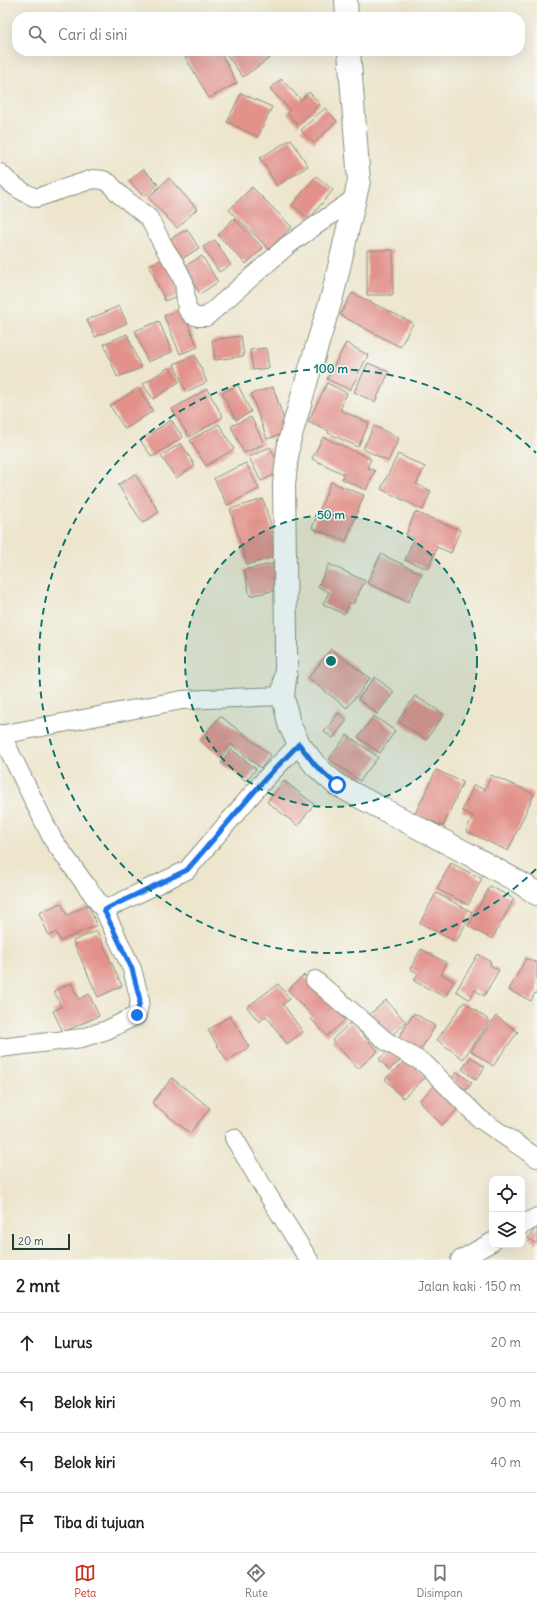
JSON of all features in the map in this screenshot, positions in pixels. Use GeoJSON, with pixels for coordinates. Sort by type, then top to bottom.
{"type":"FeatureCollection","features":[{"type":"Feature","properties":{"kind":"street"},"geometry":{"type":"LineString","coordinates":[[346,0],[347,12]]}},
{"type":"Feature","properties":{"kind":"street"},"geometry":{"type":"LineString","coordinates":[[349,56],[359,181],[334,293],[289,442],[284,484],[286,670],[283,696],[289,724],[299,744],[315,765],[337,785],[472,856],[537,894]]}},
{"type":"Feature","properties":{"kind":"street"},"geometry":{"type":"LineString","coordinates":[[0,173],[22,192],[36,198],[93,179],[103,180],[109,183],[120,195],[149,218],[164,248],[176,266],[184,282],[187,309],[192,315],[198,317],[206,317],[288,245],[355,198]]}},
{"type":"Feature","properties":{"kind":"street"},"geometry":{"type":"LineString","coordinates":[[0,1048],[82,1038],[107,1030],[137,1015],[140,1000],[132,969],[104,910],[53,840],[0,734],[182,700],[283,696]]}},
{"type":"Feature","properties":{"kind":"street"},"geometry":{"type":"LineString","coordinates":[[104,910],[187,870],[266,778],[299,744]]}},
{"type":"Feature","properties":{"kind":"street"},"geometry":{"type":"LineString","coordinates":[[315,980],[386,1041],[424,1064],[480,1119],[537,1158]]}},
{"type":"Feature","properties":{"kind":"street"},"geometry":{"type":"LineString","coordinates":[[234,1138],[268,1195],[310,1260]]}},
{"type":"Feature","properties":{"kind":"street"},"geometry":{"type":"LineString","coordinates":[[525,1223],[537,1217]]}},
{"type":"Feature","properties":{"kind":"street"},"geometry":{"type":"LineString","coordinates":[[460,1260],[489,1244]]}},
{"type":"Feature","properties":{"kind":"building"},"geometry":{"type":"Polygon","coordinates":[[[185,56],[223,56],[237,83],[209,98],[185,56]]]}},
{"type":"Feature","properties":{"kind":"building"},"geometry":{"type":"Polygon","coordinates":[[[228,56],[271,57],[243,77],[228,56]]]}},
{"type":"Feature","properties":{"kind":"building"},"geometry":{"type":"Polygon","coordinates":[[[281,79],[301,100],[309,92],[320,104],[298,125],[287,113],[290,110],[270,89],[281,79]]]}},
{"type":"Feature","properties":{"kind":"building"},"geometry":{"type":"Polygon","coordinates":[[[241,93],[272,107],[258,137],[227,122],[241,93]]]}},
{"type":"Feature","properties":{"kind":"building"},"geometry":{"type":"Polygon","coordinates":[[[325,108],[337,121],[314,143],[301,130],[325,108]]]}},
{"type":"Feature","properties":{"kind":"building"},"geometry":{"type":"Polygon","coordinates":[[[291,139],[308,166],[277,186],[260,158],[291,139]]]}},
{"type":"Feature","properties":{"kind":"building"},"geometry":{"type":"Polygon","coordinates":[[[143,169],[158,184],[144,197],[129,181],[143,169]]]}},
{"type":"Feature","properties":{"kind":"building"},"geometry":{"type":"Polygon","coordinates":[[[316,176],[333,190],[309,219],[292,205],[316,176]]]}},
{"type":"Feature","properties":{"kind":"building"},"geometry":{"type":"Polygon","coordinates":[[[169,178],[197,209],[177,228],[148,197],[169,178]]]}},
{"type":"Feature","properties":{"kind":"building"},"geometry":{"type":"Polygon","coordinates":[[[252,187],[292,227],[269,249],[229,210],[252,187]]]}},
{"type":"Feature","properties":{"kind":"building"},"geometry":{"type":"Polygon","coordinates":[[[234,218],[263,248],[246,264],[218,235],[234,218]]]}},
{"type":"Feature","properties":{"kind":"building"},"geometry":{"type":"Polygon","coordinates":[[[187,229],[199,248],[179,261],[167,241],[187,229]]]}},
{"type":"Feature","properties":{"kind":"building"},"geometry":{"type":"Polygon","coordinates":[[[215,240],[231,265],[219,272],[203,247],[215,240]]]}},
{"type":"Feature","properties":{"kind":"building"},"geometry":{"type":"Polygon","coordinates":[[[367,250],[393,250],[393,295],[367,295],[367,250]]]}},
{"type":"Feature","properties":{"kind":"building"},"geometry":{"type":"Polygon","coordinates":[[[202,256],[218,282],[200,294],[183,267],[202,256]]]}},
{"type":"Feature","properties":{"kind":"building"},"geometry":{"type":"Polygon","coordinates":[[[166,258],[182,294],[165,301],[149,265],[166,258]]]}},
{"type":"Feature","properties":{"kind":"building"},"geometry":{"type":"Polygon","coordinates":[[[352,293],[413,323],[400,347],[340,315],[352,293]]]}},
{"type":"Feature","properties":{"kind":"building"},"geometry":{"type":"Polygon","coordinates":[[[119,306],[127,323],[95,337],[87,320],[119,306]]]}},
{"type":"Feature","properties":{"kind":"building"},"geometry":{"type":"Polygon","coordinates":[[[181,309],[198,347],[180,354],[164,316],[181,309]]]}},
{"type":"Feature","properties":{"kind":"building"},"geometry":{"type":"Polygon","coordinates":[[[159,321],[172,352],[148,362],[135,331],[159,321]]]}},
{"type":"Feature","properties":{"kind":"building"},"geometry":{"type":"Polygon","coordinates":[[[127,334],[141,368],[117,377],[104,344],[127,334]]]}},
{"type":"Feature","properties":{"kind":"building"},"geometry":{"type":"Polygon","coordinates":[[[241,336],[244,356],[215,360],[212,340],[241,336]]]}},
{"type":"Feature","properties":{"kind":"building"},"geometry":{"type":"Polygon","coordinates":[[[346,343],[368,355],[350,390],[327,379],[346,343]]]}},
{"type":"Feature","properties":{"kind":"building"},"geometry":{"type":"Polygon","coordinates":[[[266,348],[269,368],[253,370],[250,350],[266,348]]]}},
{"type":"Feature","properties":{"kind":"building"},"geometry":{"type":"Polygon","coordinates":[[[195,355],[207,382],[186,392],[174,364],[195,355]]]}},
{"type":"Feature","properties":{"kind":"building"},"geometry":{"type":"Polygon","coordinates":[[[368,363],[389,372],[375,402],[354,392],[368,363]]]}},
{"type":"Feature","properties":{"kind":"building"},"geometry":{"type":"Polygon","coordinates":[[[169,367],[179,382],[153,399],[143,384],[169,367]]]}},
{"type":"Feature","properties":{"kind":"building"},"geometry":{"type":"Polygon","coordinates":[[[327,383],[347,393],[340,410],[369,423],[358,447],[328,433],[329,431],[308,422],[327,383]]]}},
{"type":"Feature","properties":{"kind":"building"},"geometry":{"type":"Polygon","coordinates":[[[238,385],[251,412],[236,420],[222,393],[238,385]]]}},
{"type":"Feature","properties":{"kind":"building"},"geometry":{"type":"Polygon","coordinates":[[[273,387],[288,432],[267,439],[251,394],[273,387]]]}},
{"type":"Feature","properties":{"kind":"building"},"geometry":{"type":"Polygon","coordinates":[[[138,388],[153,411],[125,429],[110,406],[138,388]]]}},
{"type":"Feature","properties":{"kind":"building"},"geometry":{"type":"Polygon","coordinates":[[[207,389],[223,417],[189,437],[172,409],[207,389]]]}},
{"type":"Feature","properties":{"kind":"building"},"geometry":{"type":"Polygon","coordinates":[[[251,417],[264,444],[244,453],[231,426],[251,417]]]}},
{"type":"Feature","properties":{"kind":"building"},"geometry":{"type":"Polygon","coordinates":[[[171,420],[183,437],[152,457],[140,440],[171,420]]]}},
{"type":"Feature","properties":{"kind":"building"},"geometry":{"type":"Polygon","coordinates":[[[219,424],[234,449],[206,466],[190,440],[219,424]]]}},
{"type":"Feature","properties":{"kind":"building"},"geometry":{"type":"Polygon","coordinates":[[[374,426],[399,438],[388,461],[363,449],[374,426]]]}},
{"type":"Feature","properties":{"kind":"building"},"geometry":{"type":"Polygon","coordinates":[[[323,437],[371,459],[367,467],[375,471],[366,490],[342,479],[344,474],[312,459],[323,437]]]}},
{"type":"Feature","properties":{"kind":"building"},"geometry":{"type":"Polygon","coordinates":[[[181,443],[195,466],[176,478],[161,456],[181,443]]]}},
{"type":"Feature","properties":{"kind":"building"},"geometry":{"type":"Polygon","coordinates":[[[270,447],[282,471],[261,481],[249,457],[270,447]]]}},
{"type":"Feature","properties":{"kind":"building"},"geometry":{"type":"Polygon","coordinates":[[[398,454],[425,467],[416,484],[431,491],[423,510],[381,489],[398,454]]]}},
{"type":"Feature","properties":{"kind":"building"},"geometry":{"type":"Polygon","coordinates":[[[246,463],[259,489],[227,505],[214,478],[246,463]]]}},
{"type":"Feature","properties":{"kind":"building"},"geometry":{"type":"Polygon","coordinates":[[[135,474],[159,512],[143,523],[118,485],[135,474]]]}},
{"type":"Feature","properties":{"kind":"building"},"geometry":{"type":"Polygon","coordinates":[[[331,482],[364,495],[346,541],[312,528],[331,482]]]}},
{"type":"Feature","properties":{"kind":"building"},"geometry":{"type":"Polygon","coordinates":[[[263,499],[280,555],[247,565],[230,509],[263,499]]]}},
{"type":"Feature","properties":{"kind":"building"},"geometry":{"type":"Polygon","coordinates":[[[415,512],[460,530],[451,553],[437,547],[428,569],[405,560],[414,538],[406,535],[415,512]]]}},
{"type":"Feature","properties":{"kind":"building"},"geometry":{"type":"Polygon","coordinates":[[[381,554],[422,574],[408,602],[367,583],[381,554]]]}},
{"type":"Feature","properties":{"kind":"building"},"geometry":{"type":"Polygon","coordinates":[[[275,563],[281,589],[250,596],[244,570],[275,563]]]}},
{"type":"Feature","properties":{"kind":"building"},"geometry":{"type":"Polygon","coordinates":[[[329,564],[365,581],[353,604],[350,602],[344,614],[323,604],[329,592],[318,587],[329,564]]]}},
{"type":"Feature","properties":{"kind":"building"},"geometry":{"type":"Polygon","coordinates":[[[331,649],[370,678],[347,708],[308,678],[331,649]]]}},
{"type":"Feature","properties":{"kind":"building"},"geometry":{"type":"Polygon","coordinates":[[[375,677],[394,692],[377,714],[358,699],[375,677]]]}},
{"type":"Feature","properties":{"kind":"building"},"geometry":{"type":"Polygon","coordinates":[[[415,696],[444,714],[426,740],[398,721],[415,696]]]}},
{"type":"Feature","properties":{"kind":"building"},"geometry":{"type":"Polygon","coordinates":[[[338,713],[347,720],[333,738],[324,732],[338,713]]]}},
{"type":"Feature","properties":{"kind":"building"},"geometry":{"type":"Polygon","coordinates":[[[220,716],[271,755],[261,768],[231,744],[221,757],[200,741],[220,716]]]}},
{"type":"Feature","properties":{"kind":"building"},"geometry":{"type":"Polygon","coordinates":[[[374,716],[395,731],[380,753],[358,737],[374,716]]]}},
{"type":"Feature","properties":{"kind":"building"},"geometry":{"type":"Polygon","coordinates":[[[347,735],[378,757],[360,781],[329,759],[347,735]]]}},
{"type":"Feature","properties":{"kind":"building"},"geometry":{"type":"Polygon","coordinates":[[[231,749],[256,769],[246,781],[221,762],[231,749]]]}},
{"type":"Feature","properties":{"kind":"building"},"geometry":{"type":"Polygon","coordinates":[[[436,770],[463,782],[443,826],[415,814],[436,770]]]}},
{"type":"Feature","properties":{"kind":"building"},"geometry":{"type":"Polygon","coordinates":[[[491,775],[534,794],[508,851],[466,831],[473,816],[462,811],[474,785],[485,790],[491,775]]]}},
{"type":"Feature","properties":{"kind":"building"},"geometry":{"type":"Polygon","coordinates":[[[284,781],[314,804],[298,826],[267,802],[284,781]]]}},
{"type":"Feature","properties":{"kind":"building"},"geometry":{"type":"Polygon","coordinates":[[[451,863],[482,879],[468,905],[437,889],[451,863]]]}},
{"type":"Feature","properties":{"kind":"building"},"geometry":{"type":"Polygon","coordinates":[[[490,886],[514,899],[492,939],[468,926],[490,886]]]}},
{"type":"Feature","properties":{"kind":"building"},"geometry":{"type":"Polygon","coordinates":[[[436,893],[472,912],[456,942],[420,923],[436,893]]]}},
{"type":"Feature","properties":{"kind":"building"},"geometry":{"type":"Polygon","coordinates":[[[61,903],[67,915],[88,905],[97,925],[60,941],[56,932],[49,936],[39,913],[61,903]]]}},
{"type":"Feature","properties":{"kind":"building"},"geometry":{"type":"Polygon","coordinates":[[[97,931],[122,986],[98,997],[73,941],[97,931]]]}},
{"type":"Feature","properties":{"kind":"building"},"geometry":{"type":"Polygon","coordinates":[[[421,949],[447,963],[441,974],[454,981],[445,997],[414,981],[418,973],[410,969],[421,949]]]}},
{"type":"Feature","properties":{"kind":"building"},"geometry":{"type":"Polygon","coordinates":[[[478,954],[491,962],[490,965],[499,970],[484,996],[475,990],[469,999],[456,991],[478,954]]]}},
{"type":"Feature","properties":{"kind":"building"},"geometry":{"type":"Polygon","coordinates":[[[526,958],[537,963],[537,994],[535,993],[531,1001],[509,990],[526,958]]]}},
{"type":"Feature","properties":{"kind":"building"},"geometry":{"type":"Polygon","coordinates":[[[304,975],[345,1020],[327,1036],[311,1019],[313,1017],[288,990],[304,975]]]}},
{"type":"Feature","properties":{"kind":"building"},"geometry":{"type":"Polygon","coordinates":[[[71,983],[79,999],[89,994],[99,1016],[63,1032],[53,1011],[61,1007],[54,991],[71,983]]]}},
{"type":"Feature","properties":{"kind":"building"},"geometry":{"type":"Polygon","coordinates":[[[278,984],[290,999],[283,1004],[303,1032],[287,1044],[266,1016],[259,1022],[247,1007],[278,984]]]}},
{"type":"Feature","properties":{"kind":"building"},"geometry":{"type":"Polygon","coordinates":[[[386,1000],[406,1022],[390,1037],[369,1015],[386,1000]]]}},
{"type":"Feature","properties":{"kind":"building"},"geometry":{"type":"Polygon","coordinates":[[[464,1002],[490,1021],[463,1059],[437,1040],[464,1002]]]}},
{"type":"Feature","properties":{"kind":"building"},"geometry":{"type":"Polygon","coordinates":[[[414,1013],[435,1026],[420,1051],[398,1039],[414,1013]]]}},
{"type":"Feature","properties":{"kind":"building"},"geometry":{"type":"Polygon","coordinates":[[[230,1016],[249,1047],[227,1061],[208,1030],[230,1016]]]}},
{"type":"Feature","properties":{"kind":"building"},"geometry":{"type":"Polygon","coordinates":[[[496,1016],[518,1032],[493,1066],[471,1051],[496,1016]]]}},
{"type":"Feature","properties":{"kind":"building"},"geometry":{"type":"Polygon","coordinates":[[[351,1022],[378,1051],[358,1069],[332,1040],[351,1022]]]}},
{"type":"Feature","properties":{"kind":"building"},"geometry":{"type":"Polygon","coordinates":[[[391,1048],[401,1060],[389,1070],[379,1059],[391,1048]]]}},
{"type":"Feature","properties":{"kind":"building"},"geometry":{"type":"Polygon","coordinates":[[[471,1057],[485,1067],[476,1080],[462,1069],[471,1057]]]}},
{"type":"Feature","properties":{"kind":"building"},"geometry":{"type":"Polygon","coordinates":[[[408,1058],[426,1077],[403,1098],[385,1079],[408,1058]]]}},
{"type":"Feature","properties":{"kind":"building"},"geometry":{"type":"Polygon","coordinates":[[[457,1072],[472,1083],[466,1090],[451,1079],[457,1072]]]}},
{"type":"Feature","properties":{"kind":"building"},"geometry":{"type":"Polygon","coordinates":[[[172,1078],[210,1108],[190,1133],[152,1103],[172,1078]]]}},
{"type":"Feature","properties":{"kind":"building"},"geometry":{"type":"Polygon","coordinates":[[[435,1085],[458,1109],[442,1125],[419,1101],[435,1085]]]}},
{"type":"Feature","properties":{"kind":"building"},"geometry":{"type":"Polygon","coordinates":[[[537,1226],[537,1244],[528,1238],[537,1226]]]}},
{"type":"Feature","properties":{"kind":"route"},"geometry":{"type":"LineString","coordinates":[[137,1015],[140,1000],[132,969],[104,910],[187,870],[266,778],[299,744],[315,765],[337,785]]}}]}
